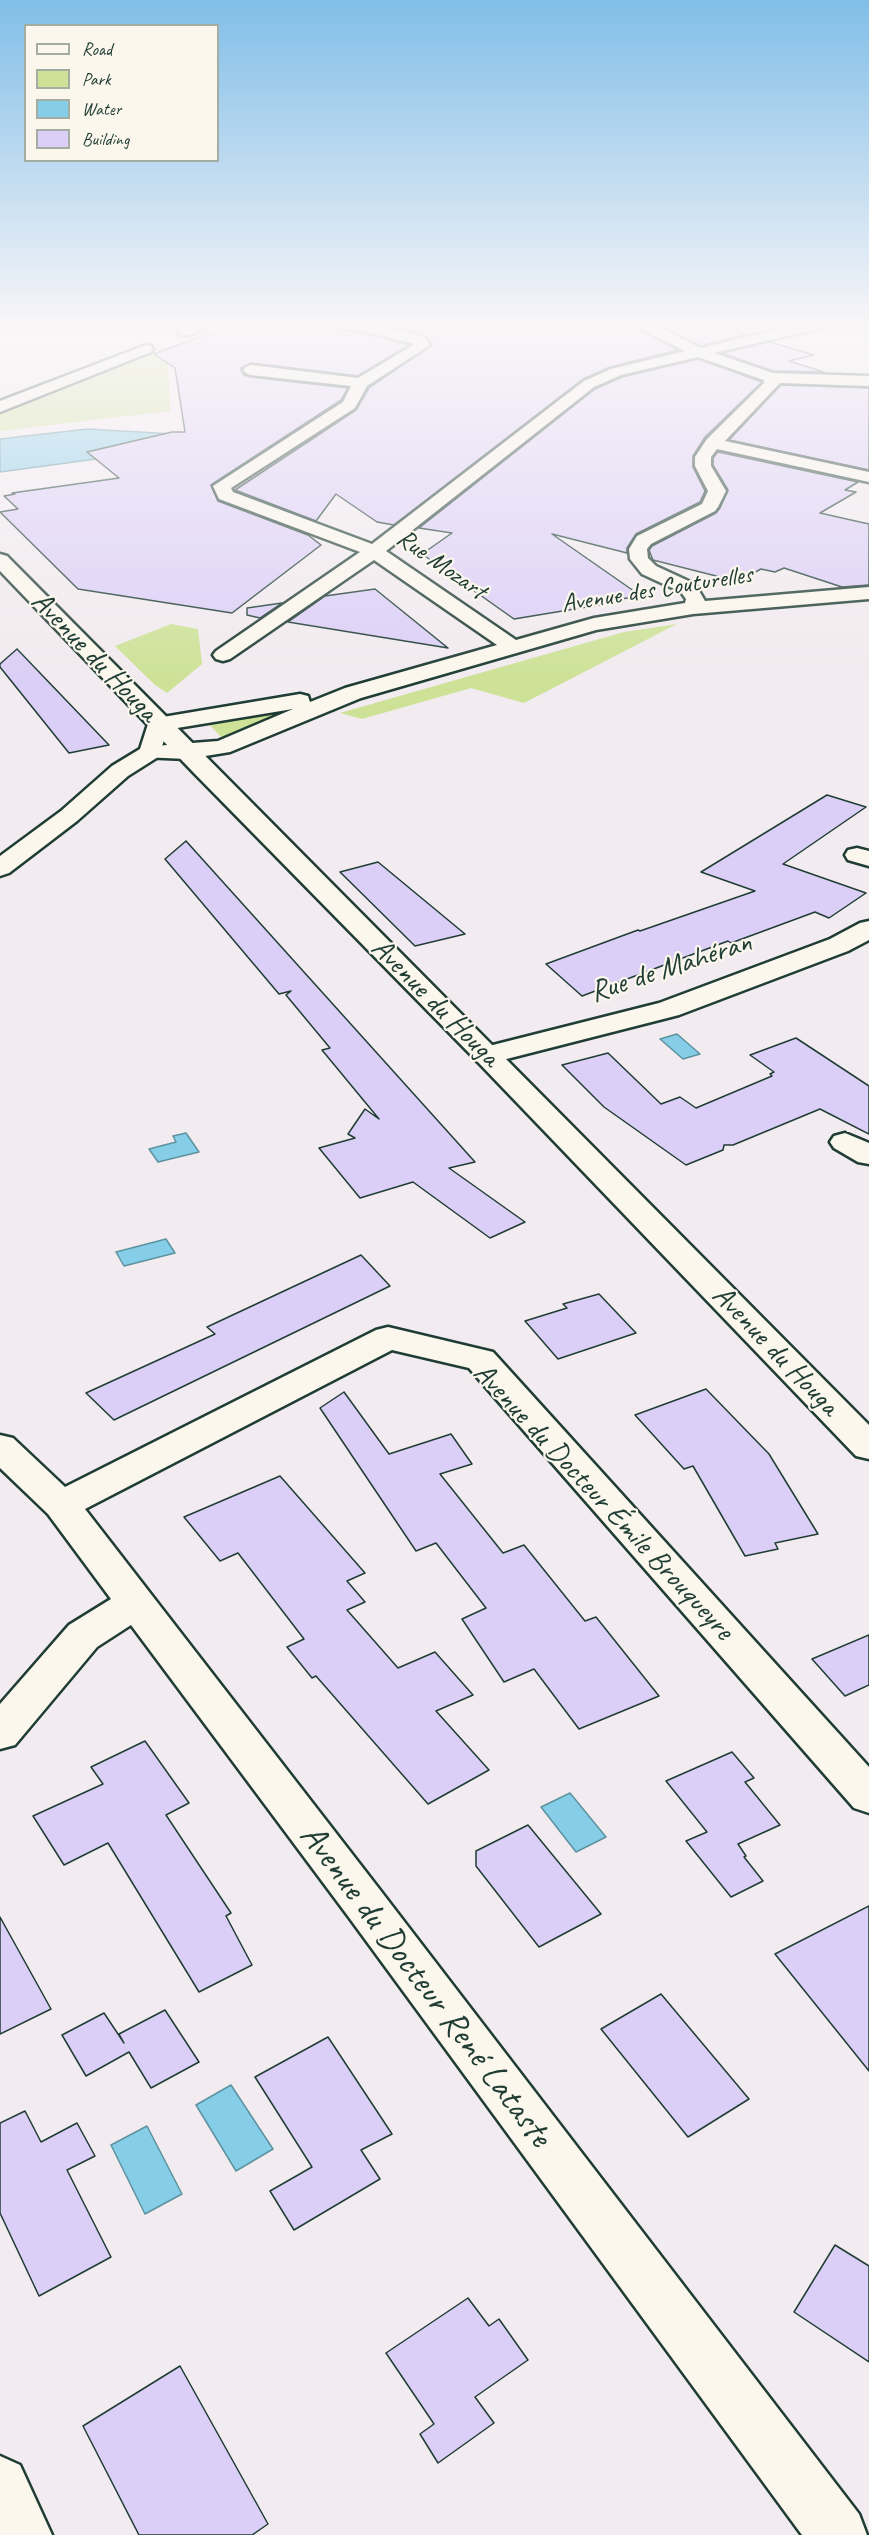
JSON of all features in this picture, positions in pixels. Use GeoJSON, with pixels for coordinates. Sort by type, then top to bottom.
{"type":"FeatureCollection","features":[{"type":"Feature","properties":{"kind":"street"},"geometry":{"type":"LineString","coordinates":[[291,442],[222,486],[225,495],[374,551]]}},
{"type":"Feature","properties":{"kind":"street","name":"Rue Mozart"},"geometry":{"type":"LineString","coordinates":[[513,647],[374,551],[514,442]]}},
{"type":"Feature","properties":{"kind":"street"},"geometry":{"type":"LineString","coordinates":[[693,608],[696,599],[688,588],[650,570],[639,559],[638,549],[644,540],[710,507],[717,491],[703,466],[702,457],[713,443],[869,477]]}},
{"type":"Feature","properties":{"kind":"street"},"geometry":{"type":"LineString","coordinates":[[223,655],[374,551]]}},
{"type":"Feature","properties":{"kind":"street","name":"Avenue du Houga"},"geometry":{"type":"LineString","coordinates":[[0,560],[869,1447]]}},
{"type":"Feature","properties":{"kind":"street","name":"Avenue des Couturelles"},"geometry":{"type":"LineString","coordinates":[[150,752],[187,752],[222,747],[352,693],[594,624],[693,608],[869,593]]}},
{"type":"Feature","properties":{"kind":"street","name":"Avenue des Couturelles"},"geometry":{"type":"LineString","coordinates":[[159,724],[352,693]]}},
{"type":"Feature","properties":{"kind":"street"},"geometry":{"type":"LineString","coordinates":[[0,868],[69,816],[120,771],[150,752],[159,724]]}},
{"type":"Feature","properties":{"kind":"street","name":"Rue de Mahéran"},"geometry":{"type":"LineString","coordinates":[[487,1055],[669,1009],[840,945],[869,929]]}},
{"type":"Feature","properties":{"kind":"street","name":"Avenue du Docteur Émile Brouqueyre"},"geometry":{"type":"LineString","coordinates":[[61,1505],[388,1338],[481,1360],[869,1796]]}},
{"type":"Feature","properties":{"kind":"street","name":"Avenue du Docteur René Lataste"},"geometry":{"type":"LineString","coordinates":[[0,1447],[61,1505],[134,1604],[364,1903],[838,2535]]}},
{"type":"Feature","properties":{"kind":"street"},"geometry":{"type":"LineString","coordinates":[[0,1733],[83,1636],[134,1604]]}},
{"type":"Feature","properties":{"kind":"street"},"geometry":{"type":"LineString","coordinates":[[0,2485],[23,2535]]}},
{"type":"Feature","properties":{"kind":"green space"},"geometry":{"type":"Polygon","coordinates":[[[171,624],[198,629],[202,664],[167,693],[155,685],[115,646],[171,624]]]}},
{"type":"Feature","properties":{"kind":"green space"},"geometry":{"type":"Polygon","coordinates":[[[677,624],[524,703],[471,688],[362,719],[340,713],[624,632],[677,624]]]}},
{"type":"Feature","properties":{"kind":"green space"},"geometry":{"type":"Polygon","coordinates":[[[278,713],[275,717],[223,739],[205,720],[278,713]]]}},
{"type":"Feature","properties":{"kind":"water"},"geometry":{"type":"Polygon","coordinates":[[[0,442],[172,442],[170,449],[0,472],[0,442]]]}},
{"type":"Feature","properties":{"kind":"water"},"geometry":{"type":"Polygon","coordinates":[[[677,1034],[700,1054],[683,1059],[660,1039],[677,1034]]]}},
{"type":"Feature","properties":{"kind":"water"},"geometry":{"type":"Polygon","coordinates":[[[186,1133],[199,1152],[158,1162],[149,1149],[176,1142],[173,1136],[186,1133]]]}},
{"type":"Feature","properties":{"kind":"water"},"geometry":{"type":"Polygon","coordinates":[[[166,1239],[175,1253],[124,1266],[116,1252],[166,1239]]]}},
{"type":"Feature","properties":{"kind":"water"},"geometry":{"type":"Polygon","coordinates":[[[570,1793],[606,1837],[576,1852],[541,1807],[570,1793]]]}},
{"type":"Feature","properties":{"kind":"water"},"geometry":{"type":"Polygon","coordinates":[[[231,2085],[273,2149],[236,2171],[196,2105],[231,2085]]]}},
{"type":"Feature","properties":{"kind":"water"},"geometry":{"type":"Polygon","coordinates":[[[147,2126],[182,2194],[145,2214],[111,2145],[147,2126]]]}},
{"type":"Feature","properties":{"kind":"building"},"geometry":{"type":"Polygon","coordinates":[[[128,442],[276,442],[211,485],[218,501],[308,535],[321,545],[232,613],[78,589],[0,512],[18,509],[4,496],[15,494],[12,493],[119,478],[87,452],[128,442]]]}},
{"type":"Feature","properties":{"kind":"building"},"geometry":{"type":"Polygon","coordinates":[[[307,442],[501,442],[394,525],[377,522],[336,494],[316,521],[235,490],[307,442]]]}},
{"type":"Feature","properties":{"kind":"building"},"geometry":{"type":"Polygon","coordinates":[[[528,442],[702,442],[693,456],[693,467],[705,491],[700,502],[636,534],[627,548],[627,553],[552,534],[641,596],[514,619],[422,554],[452,533],[419,528],[528,442]]]}},
{"type":"Feature","properties":{"kind":"building"},"geometry":{"type":"Polygon","coordinates":[[[740,442],[869,442],[869,470],[740,442]]]}},
{"type":"Feature","properties":{"kind":"building"},"geometry":{"type":"Polygon","coordinates":[[[718,452],[858,482],[845,490],[856,492],[820,513],[869,524],[869,585],[842,587],[784,568],[775,572],[761,569],[742,579],[733,576],[728,579],[653,560],[649,550],[652,546],[716,513],[720,508],[728,490],[713,465],[713,458],[718,452]]]}},
{"type":"Feature","properties":{"kind":"building"},"geometry":{"type":"Polygon","coordinates":[[[375,589],[448,648],[288,622],[325,596],[375,589]]]}},
{"type":"Feature","properties":{"kind":"building"},"geometry":{"type":"Polygon","coordinates":[[[282,603],[260,618],[247,615],[247,608],[282,603]]]}},
{"type":"Feature","properties":{"kind":"building"},"geometry":{"type":"Polygon","coordinates":[[[17,649],[109,745],[69,753],[0,667],[0,664],[17,649]]]}},
{"type":"Feature","properties":{"kind":"building"},"geometry":{"type":"Polygon","coordinates":[[[827,795],[866,807],[783,864],[866,893],[829,918],[815,912],[731,943],[728,941],[582,996],[546,964],[755,891],[701,872],[827,795]]]}},
{"type":"Feature","properties":{"kind":"building"},"geometry":{"type":"Polygon","coordinates":[[[186,841],[475,1162],[449,1168],[525,1222],[490,1238],[413,1182],[360,1198],[319,1148],[355,1138],[348,1134],[365,1109],[379,1119],[322,1050],[330,1048],[286,995],[291,991],[279,994],[165,859],[186,841]]]}},
{"type":"Feature","properties":{"kind":"building"},"geometry":{"type":"Polygon","coordinates":[[[378,862],[465,934],[415,946],[340,872],[378,862]]]}},
{"type":"Feature","properties":{"kind":"building"},"geometry":{"type":"Polygon","coordinates":[[[796,1038],[869,1086],[869,1134],[820,1109],[733,1145],[724,1145],[723,1150],[686,1165],[604,1107],[562,1065],[608,1053],[661,1104],[680,1097],[696,1108],[772,1076],[770,1074],[774,1072],[750,1055],[796,1038]]]}},
{"type":"Feature","properties":{"kind":"building"},"geometry":{"type":"Polygon","coordinates":[[[361,1255],[390,1286],[114,1420],[86,1393],[215,1334],[207,1327],[361,1255]]]}},
{"type":"Feature","properties":{"kind":"building"},"geometry":{"type":"Polygon","coordinates":[[[599,1294],[636,1333],[558,1359],[525,1321],[567,1308],[563,1304],[599,1294]]]}},
{"type":"Feature","properties":{"kind":"building"},"geometry":{"type":"Polygon","coordinates":[[[706,1389],[769,1454],[818,1534],[775,1543],[778,1549],[745,1556],[693,1466],[684,1469],[635,1415],[706,1389]]]}},
{"type":"Feature","properties":{"kind":"building"},"geometry":{"type":"Polygon","coordinates":[[[344,1392],[389,1454],[451,1434],[472,1464],[440,1474],[503,1553],[524,1545],[585,1621],[596,1617],[659,1696],[579,1729],[534,1669],[504,1682],[462,1619],[486,1608],[436,1543],[416,1551],[320,1408],[344,1392]]]}},
{"type":"Feature","properties":{"kind":"building"},"geometry":{"type":"Polygon","coordinates":[[[280,1476],[365,1573],[347,1581],[365,1602],[347,1610],[398,1668],[435,1652],[473,1695],[436,1711],[489,1770],[428,1804],[316,1676],[312,1678],[287,1647],[304,1639],[238,1553],[220,1561],[184,1517],[280,1476]]]}},
{"type":"Feature","properties":{"kind":"building"},"geometry":{"type":"Polygon","coordinates":[[[869,1635],[869,1685],[845,1696],[812,1659],[869,1635]]]}},
{"type":"Feature","properties":{"kind":"building"},"geometry":{"type":"Polygon","coordinates":[[[145,1741],[189,1803],[166,1815],[231,1913],[226,1916],[252,1965],[199,1992],[108,1843],[64,1865],[33,1816],[103,1784],[91,1767],[145,1741]]]}},
{"type":"Feature","properties":{"kind":"building"},"geometry":{"type":"Polygon","coordinates":[[[732,1752],[754,1778],[745,1782],[780,1825],[738,1844],[746,1856],[744,1857],[763,1881],[731,1897],[686,1841],[707,1832],[666,1781],[732,1752]]]}},
{"type":"Feature","properties":{"kind":"building"},"geometry":{"type":"Polygon","coordinates":[[[528,1825],[601,1914],[539,1947],[476,1866],[476,1851],[528,1825]]]}},
{"type":"Feature","properties":{"kind":"building"},"geometry":{"type":"Polygon","coordinates":[[[869,1906],[869,2071],[775,1954],[869,1906]]]}},
{"type":"Feature","properties":{"kind":"building"},"geometry":{"type":"Polygon","coordinates":[[[0,1917],[51,2009],[0,2034],[0,1917]]]}},
{"type":"Feature","properties":{"kind":"building"},"geometry":{"type":"Polygon","coordinates":[[[661,1994],[749,2099],[688,2137],[601,2029],[661,1994]]]}},
{"type":"Feature","properties":{"kind":"building"},"geometry":{"type":"Polygon","coordinates":[[[165,2010],[199,2062],[151,2088],[129,2052],[86,2076],[62,2035],[104,2013],[124,2043],[119,2034],[165,2010]]]}},
{"type":"Feature","properties":{"kind":"building"},"geometry":{"type":"Polygon","coordinates":[[[328,2037],[392,2134],[361,2150],[380,2179],[294,2230],[270,2191],[312,2167],[255,2077],[328,2037]]]}},
{"type":"Feature","properties":{"kind":"building"},"geometry":{"type":"Polygon","coordinates":[[[25,2111],[41,2142],[77,2123],[95,2156],[67,2170],[111,2257],[39,2296],[0,2213],[0,2123],[25,2111]]]}},
{"type":"Feature","properties":{"kind":"building"},"geometry":{"type":"Polygon","coordinates":[[[835,2245],[869,2266],[869,2362],[794,2312],[835,2245]]]}},
{"type":"Feature","properties":{"kind":"building"},"geometry":{"type":"Polygon","coordinates":[[[468,2298],[489,2326],[499,2319],[528,2360],[475,2397],[494,2423],[438,2463],[420,2434],[434,2424],[386,2353],[468,2298]]]}},
{"type":"Feature","properties":{"kind":"building"},"geometry":{"type":"Polygon","coordinates":[[[180,2366],[268,2524],[252,2535],[139,2535],[83,2426],[180,2366]]]}}]}
